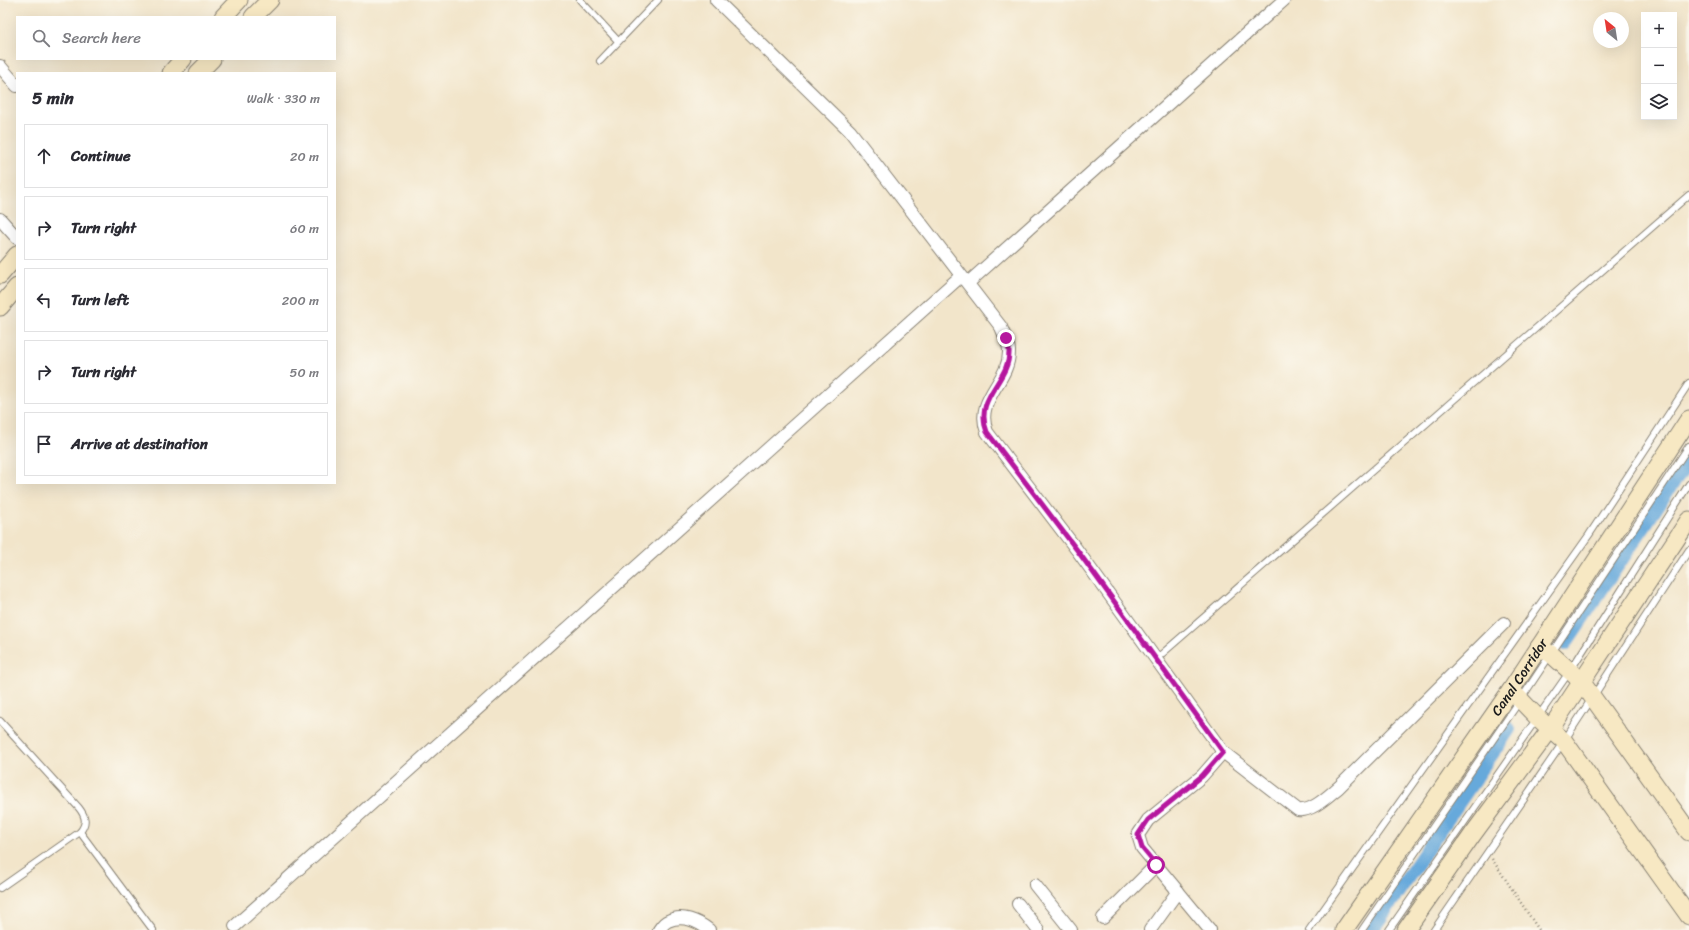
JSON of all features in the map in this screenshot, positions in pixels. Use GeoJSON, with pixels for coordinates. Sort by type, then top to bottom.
{"type":"FeatureCollection","features":[{"type":"Feature","properties":{"kind":"street"},"geometry":{"type":"LineString","coordinates":[[224,16],[239,0]]}},
{"type":"Feature","properties":{"kind":"street"},"geometry":{"type":"LineString","coordinates":[[254,16],[270,0]]}},
{"type":"Feature","properties":{"kind":"street"},"geometry":{"type":"LineString","coordinates":[[716,0],[850,131],[965,279],[1001,328],[1009,350],[1006,367],[985,405],[983,416],[987,432],[1077,550],[1223,752],[1298,810],[1305,810],[1318,803],[1338,787],[1504,623]]}},
{"type":"Feature","properties":{"kind":"street"},"geometry":{"type":"LineString","coordinates":[[234,926],[965,279],[1284,0]]}},
{"type":"Feature","properties":{"kind":"street"},"geometry":{"type":"LineString","coordinates":[[172,72],[182,60]]}},
{"type":"Feature","properties":{"kind":"street"},"geometry":{"type":"LineString","coordinates":[[199,72],[211,60]]}},
{"type":"Feature","properties":{"kind":"street"},"geometry":{"type":"LineString","coordinates":[[0,66],[16,85]]}},
{"type":"Feature","properties":{"kind":"street"},"geometry":{"type":"LineString","coordinates":[[0,219],[16,237]]}},
{"type":"Feature","properties":{"kind":"street"},"geometry":{"type":"LineString","coordinates":[[0,275],[16,256]]}},
{"type":"Feature","properties":{"kind":"street"},"geometry":{"type":"LineString","coordinates":[[0,307],[16,289]]}},
{"type":"Feature","properties":{"kind":"street","name":"Canal Corridor"},"geometry":{"type":"LineString","coordinates":[[1344,930],[1516,695],[1689,419]]}},
{"type":"Feature","properties":{"kind":"street"},"geometry":{"type":"LineString","coordinates":[[1406,930],[1478,828],[1544,723],[1576,676],[1689,520]]}},
{"type":"Feature","properties":{"kind":"street"},"geometry":{"type":"LineString","coordinates":[[1545,650],[1576,676],[1592,696],[1689,832]]}},
{"type":"Feature","properties":{"kind":"street"},"geometry":{"type":"LineString","coordinates":[[1516,695],[1564,741],[1689,916]]}},
{"type":"Feature","properties":{"kind":"street"},"geometry":{"type":"LineString","coordinates":[[1210,930],[1142,848],[1138,835],[1148,820],[1202,776],[1223,752]]}},
{"type":"Feature","properties":{"kind":"street"},"geometry":{"type":"LineString","coordinates":[[1103,918],[1156,865]]}},
{"type":"Feature","properties":{"kind":"street"},"geometry":{"type":"LineString","coordinates":[[1035,885],[1071,930]]}},
{"type":"Feature","properties":{"kind":"street"},"geometry":{"type":"LineString","coordinates":[[1150,930],[1178,891]]}},
{"type":"Feature","properties":{"kind":"street"},"geometry":{"type":"LineString","coordinates":[[1018,904],[1038,930]]}},
{"type":"Feature","properties":{"kind":"street"},"geometry":{"type":"LineString","coordinates":[[659,930],[667,921],[683,918],[699,922],[709,930]]}},
{"type":"Feature","properties":{"kind":"lane"},"geometry":{"type":"LineString","coordinates":[[580,0],[618,41]]}},
{"type":"Feature","properties":{"kind":"lane"},"geometry":{"type":"LineString","coordinates":[[600,61],[658,0]]}},
{"type":"Feature","properties":{"kind":"lane"},"geometry":{"type":"LineString","coordinates":[[1156,660],[1689,195]]}},
{"type":"Feature","properties":{"kind":"lane"},"geometry":{"type":"LineString","coordinates":[[1309,930],[1584,541],[1689,383]]}},
{"type":"Feature","properties":{"kind":"lane"},"geometry":{"type":"LineString","coordinates":[[1545,650],[1689,446]]}},
{"type":"Feature","properties":{"kind":"lane"},"geometry":{"type":"LineString","coordinates":[[1576,676],[1689,484]]}},
{"type":"Feature","properties":{"kind":"lane"},"geometry":{"type":"LineString","coordinates":[[1434,930],[1564,741],[1592,696],[1689,550]]}},
{"type":"Feature","properties":{"kind":"lane"},"geometry":{"type":"LineString","coordinates":[[1362,930],[1516,695]]}},
{"type":"Feature","properties":{"kind":"lane"},"geometry":{"type":"LineString","coordinates":[[0,721],[82,812],[85,824],[80,832],[0,888]]}},
{"type":"Feature","properties":{"kind":"lane"},"geometry":{"type":"LineString","coordinates":[[1389,930],[1544,723]]}},
{"type":"Feature","properties":{"kind":"lane"},"geometry":{"type":"LineString","coordinates":[[80,832],[153,930]]}},
{"type":"Feature","properties":{"kind":"path"},"geometry":{"type":"LineString","coordinates":[[1488,852],[1539,930]]}},
{"type":"Feature","properties":{"kind":"waterway"},"geometry":{"type":"LineString","coordinates":[[1565,644],[1689,459]]}},
{"type":"Feature","properties":{"kind":"waterway"},"geometry":{"type":"LineString","coordinates":[[1372,930],[1509,729]]}},
{"type":"Feature","properties":{"kind":"route"},"geometry":{"type":"LineString","coordinates":[[1006,338],[1009,350],[1006,367],[985,405],[983,416],[984,426],[987,432],[1077,550],[1223,752],[1202,776],[1148,820],[1138,835],[1142,848],[1156,865]]}}]}
